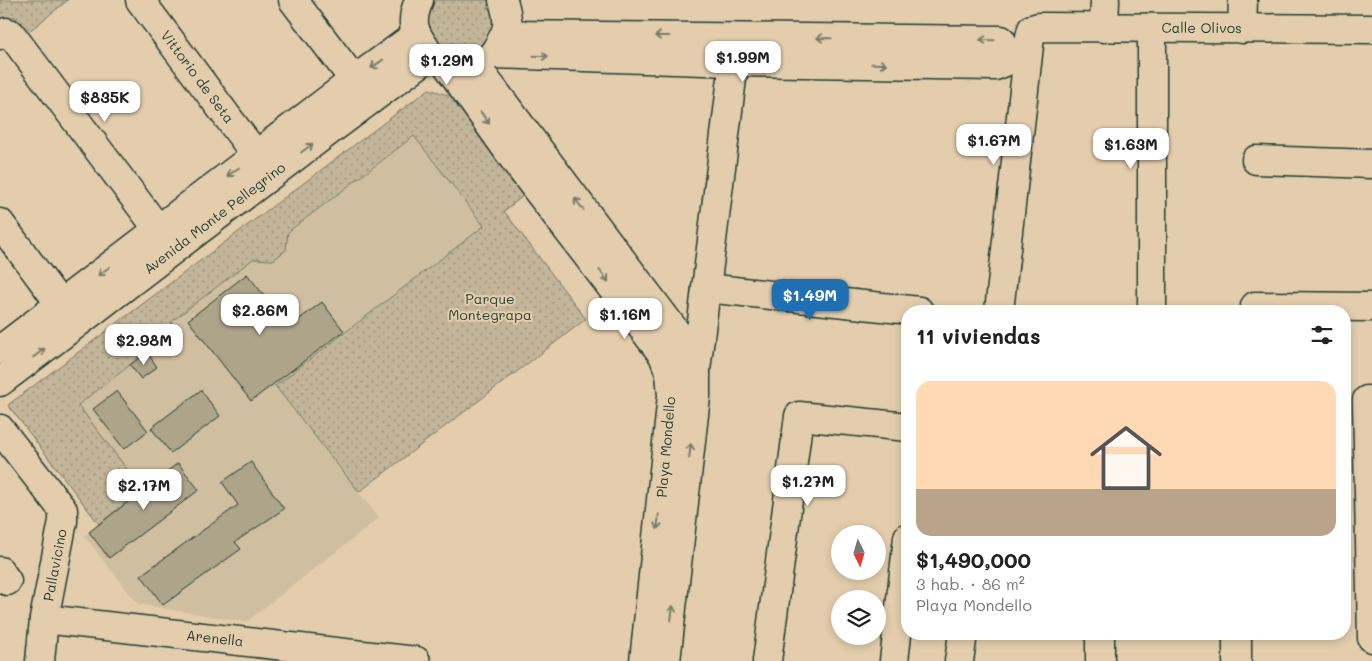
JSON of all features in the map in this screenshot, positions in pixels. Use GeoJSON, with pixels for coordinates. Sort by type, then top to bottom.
{"type":"FeatureCollection","features":[{"type":"Feature","properties":{"kind":"street","name":"Vittorio de Seta"},"geometry":{"type":"LineString","coordinates":[[140,0],[256,155]]}},
{"type":"Feature","properties":{"kind":"street"},"geometry":{"type":"LineString","coordinates":[[293,0],[354,80]]}},
{"type":"Feature","properties":{"kind":"street"},"geometry":{"type":"LineString","coordinates":[[419,0],[415,8],[414,23],[431,52],[734,49],[1001,40],[1007,50],[1005,62],[995,66],[734,49]]}},
{"type":"Feature","properties":{"kind":"street"},"geometry":{"type":"LineString","coordinates":[[491,51],[508,16],[503,0]]}},
{"type":"Feature","properties":{"kind":"street"},"geometry":{"type":"LineString","coordinates":[[1104,28],[1105,0]]}},
{"type":"Feature","properties":{"kind":"street"},"geometry":{"type":"LineString","coordinates":[[1242,29],[1243,0]]}},
{"type":"Feature","properties":{"kind":"street","name":"Calle Olivos"},"geometry":{"type":"LineString","coordinates":[[1000,305],[1032,29],[1039,27],[1372,29]]}},
{"type":"Feature","properties":{"kind":"street"},"geometry":{"type":"LineString","coordinates":[[1152,28],[1152,305]]}},
{"type":"Feature","properties":{"kind":"street"},"geometry":{"type":"LineString","coordinates":[[0,35],[6,32],[11,34],[166,240]]}},
{"type":"Feature","properties":{"kind":"street"},"geometry":{"type":"LineString","coordinates":[[696,372],[734,49]]}},
{"type":"Feature","properties":{"kind":"street","name":"Playa Mondello"},"geometry":{"type":"LineString","coordinates":[[491,51],[593,242],[663,355],[670,374],[672,395],[644,661]]}},
{"type":"Feature","properties":{"kind":"street","name":"Avenida Monte Pellegrino"},"geometry":{"type":"LineString","coordinates":[[0,382],[166,240],[256,155],[354,80],[431,52]]}},
{"type":"Feature","properties":{"kind":"street","name":"Avenida Monte Pellegrino"},"geometry":{"type":"LineString","coordinates":[[0,350],[60,304],[166,240],[238,200],[431,52]]}},
{"type":"Feature","properties":{"kind":"street","name":"Playa Mondello"},"geometry":{"type":"LineString","coordinates":[[431,52],[518,165],[593,242],[688,348],[696,372],[696,397],[666,661]]}},
{"type":"Feature","properties":{"kind":"street"},"geometry":{"type":"LineString","coordinates":[[1256,160],[1372,164]]}},
{"type":"Feature","properties":{"kind":"street"},"geometry":{"type":"LineString","coordinates":[[0,223],[60,304]]}},
{"type":"Feature","properties":{"kind":"street"},"geometry":{"type":"LineString","coordinates":[[706,288],[901,309]]}},
{"type":"Feature","properties":{"kind":"street"},"geometry":{"type":"LineString","coordinates":[[1351,307],[1372,307]]}},
{"type":"Feature","properties":{"kind":"street"},"geometry":{"type":"LineString","coordinates":[[1367,400],[1372,638]]}},
{"type":"Feature","properties":{"kind":"street"},"geometry":{"type":"LineString","coordinates":[[767,661],[798,416],[901,426]]}},
{"type":"Feature","properties":{"kind":"street","name":"Pallavicino"},"geometry":{"type":"LineString","coordinates":[[0,429],[63,510],[63,521],[44,619],[40,661]]}},
{"type":"Feature","properties":{"kind":"street"},"geometry":{"type":"LineString","coordinates":[[894,661],[901,599]]}},
{"type":"Feature","properties":{"kind":"street","name":"Arenella"},"geometry":{"type":"LineString","coordinates":[[44,619],[416,661]]}},
{"type":"Feature","properties":{"kind":"street"},"geometry":{"type":"LineString","coordinates":[[960,661],[962,640]]}},
{"type":"Feature","properties":{"kind":"street"},"geometry":{"type":"LineString","coordinates":[[1100,640],[1100,661]]}},
{"type":"Feature","properties":{"kind":"street"},"geometry":{"type":"LineString","coordinates":[[1237,640],[1237,661]]}},
{"type":"Feature","properties":{"kind":"shaded area"},"geometry":{"type":"Polygon","coordinates":[[[414,136],[484,226],[275,386],[379,518],[246,622],[138,604],[84,536],[143,490],[77,406],[177,329],[171,322],[253,259],[273,260],[288,233],[414,136]]]}},
{"type":"Feature","properties":{"kind":"green space"},"geometry":{"type":"Polygon","coordinates":[[[0,0],[68,0],[27,33],[14,16],[0,27],[0,0]]]}},
{"type":"Feature","properties":{"kind":"green space"},"geometry":{"type":"Polygon","coordinates":[[[429,0],[489,0],[494,6],[497,18],[483,52],[471,58],[458,60],[447,58],[428,43],[424,10],[429,0]]]}},
{"type":"Feature","properties":{"kind":"green space","name":"Parque Montegrapa"},"geometry":{"type":"Polygon","coordinates":[[[429,89],[451,96],[527,193],[504,211],[586,319],[359,492],[275,386],[484,226],[414,136],[288,232],[286,250],[273,260],[253,259],[171,322],[177,329],[78,405],[143,490],[99,524],[8,405],[429,89]]]}},
{"type":"Feature","properties":{"kind":"building"},"geometry":{"type":"Polygon","coordinates":[[[247,274],[289,327],[322,302],[344,331],[251,401],[188,320],[247,274]]]}},
{"type":"Feature","properties":{"kind":"building"},"geometry":{"type":"Polygon","coordinates":[[[147,352],[157,367],[141,379],[130,365],[147,352]]]}},
{"type":"Feature","properties":{"kind":"building"},"geometry":{"type":"Polygon","coordinates":[[[201,390],[220,416],[171,453],[151,428],[201,390]]]}},
{"type":"Feature","properties":{"kind":"building"},"geometry":{"type":"Polygon","coordinates":[[[117,391],[148,431],[124,449],[93,409],[117,391]]]}},
{"type":"Feature","properties":{"kind":"building"},"geometry":{"type":"Polygon","coordinates":[[[251,462],[284,509],[235,542],[241,549],[163,605],[141,575],[238,505],[222,482],[251,462]]]}},
{"type":"Feature","properties":{"kind":"building"},"geometry":{"type":"Polygon","coordinates":[[[178,463],[199,490],[109,558],[89,532],[178,463]]]}}]}
